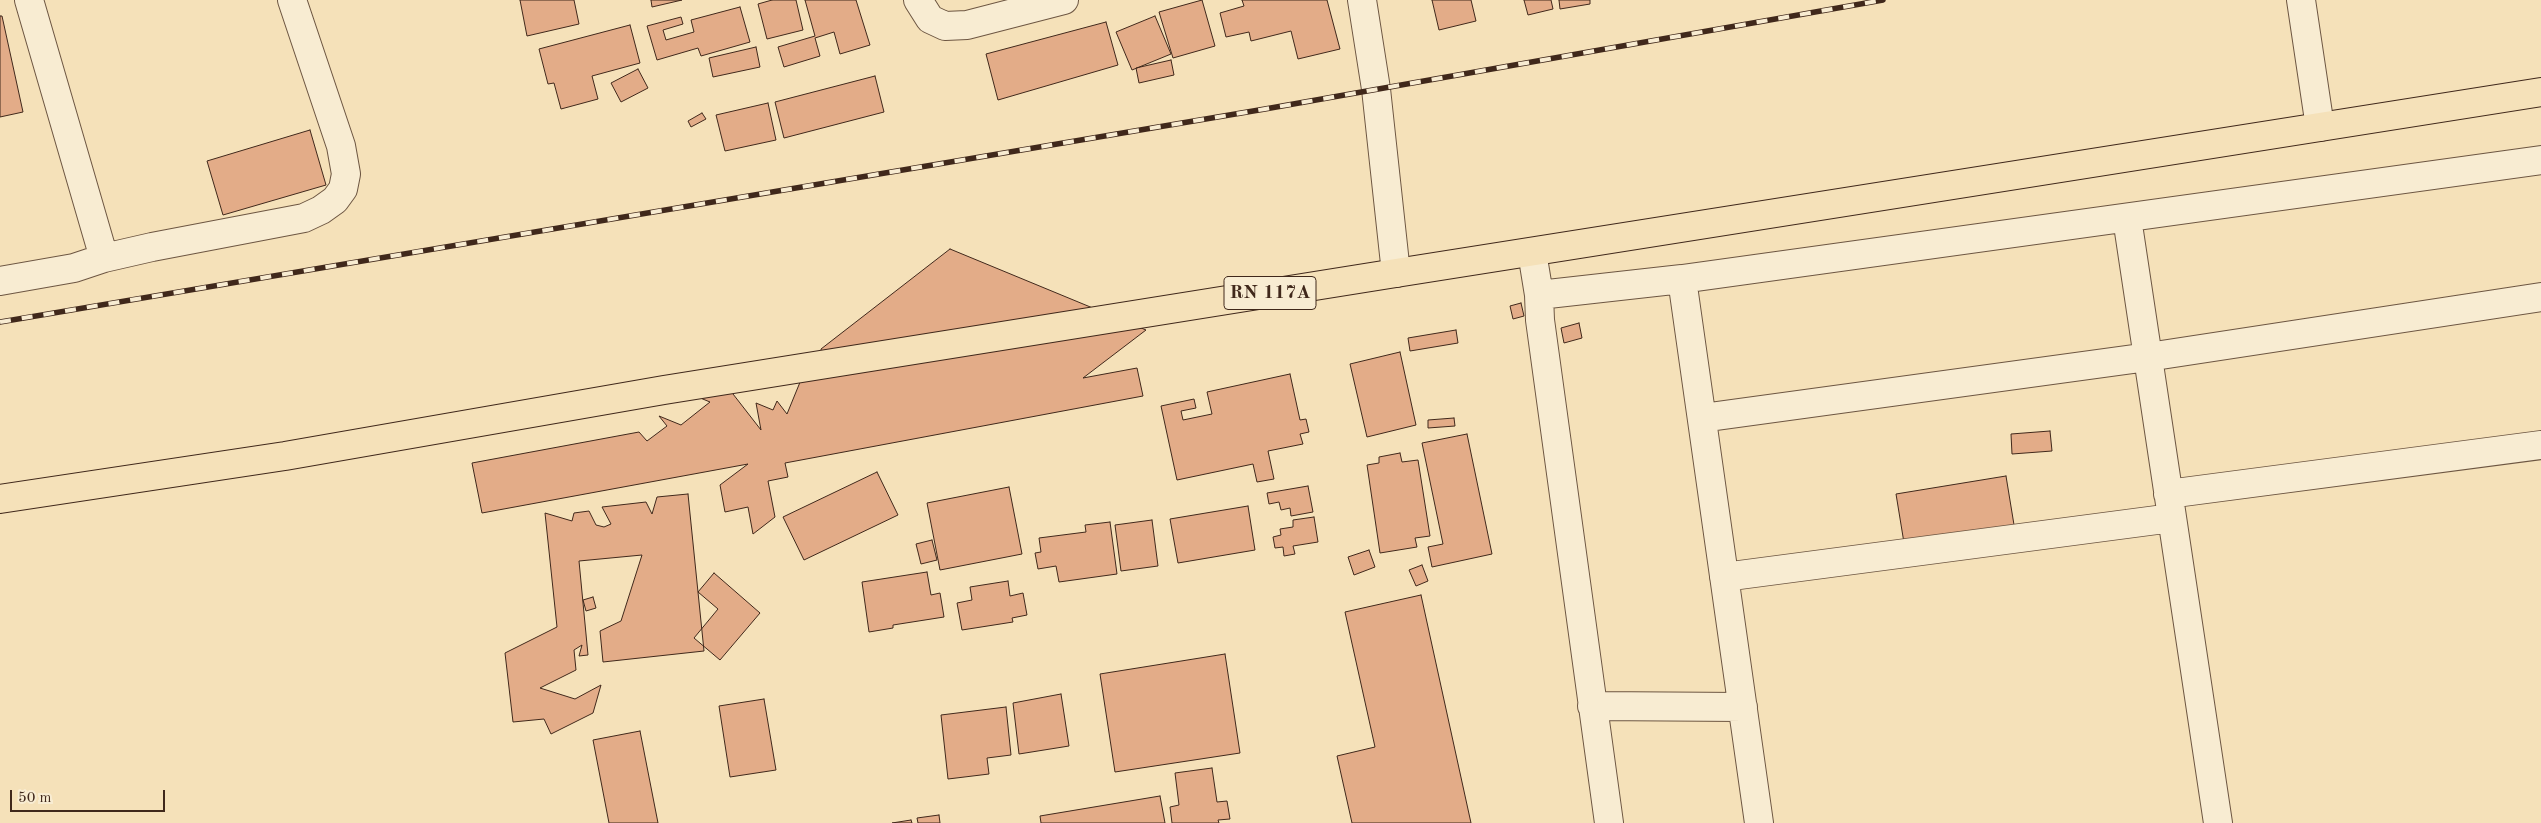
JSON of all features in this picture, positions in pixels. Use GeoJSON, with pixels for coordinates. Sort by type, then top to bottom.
{"type":"FeatureCollection","features":[{"type":"Feature","properties":{"kind":"main road","name":"RN 117A"},"geometry":{"type":"LineString","coordinates":[[0,499],[285,456],[664,390],[2541,92]]}},
{"type":"Feature","properties":{"kind":"street"},"geometry":{"type":"LineString","coordinates":[[29,0],[104,258]]}},
{"type":"Feature","properties":{"kind":"street"},"geometry":{"type":"LineString","coordinates":[[0,281],[74,268],[104,258],[304,218],[321,210],[335,200],[343,189],[346,174],[341,146],[292,0]]}},
{"type":"Feature","properties":{"kind":"street"},"geometry":{"type":"LineString","coordinates":[[918,0],[930,19],[945,26],[967,25],[1064,0]]}},
{"type":"Feature","properties":{"kind":"street"},"geometry":{"type":"LineString","coordinates":[[1362,0],[1376,89],[1396,273]]}},
{"type":"Feature","properties":{"kind":"street"},"geometry":{"type":"LineString","coordinates":[[2301,0],[2320,127]]}},
{"type":"Feature","properties":{"kind":"street"},"geometry":{"type":"LineString","coordinates":[[1539,295],[1682,279],[2541,160]]}},
{"type":"Feature","properties":{"kind":"street"},"geometry":{"type":"LineString","coordinates":[[2127,218],[2218,823]]}},
{"type":"Feature","properties":{"kind":"street"},"geometry":{"type":"LineString","coordinates":[[1532,252],[1539,295],[1541,330],[1609,823]]}},
{"type":"Feature","properties":{"kind":"street"},"geometry":{"type":"LineString","coordinates":[[1682,279],[1759,823]]}},
{"type":"Feature","properties":{"kind":"street"},"geometry":{"type":"LineString","coordinates":[[1702,418],[2148,357],[2541,297]]}},
{"type":"Feature","properties":{"kind":"street"},"geometry":{"type":"LineString","coordinates":[[1724,576],[2541,445]]}},
{"type":"Feature","properties":{"kind":"street"},"geometry":{"type":"LineString","coordinates":[[1592,706],[1743,707]]}},
{"type":"Feature","properties":{"kind":"building"},"geometry":{"type":"Polygon","coordinates":[[[520,0],[574,0],[579,24],[527,36],[520,0]]]}},
{"type":"Feature","properties":{"kind":"building"},"geometry":{"type":"Polygon","coordinates":[[[651,0],[682,0],[652,7],[651,0]]]}},
{"type":"Feature","properties":{"kind":"building"},"geometry":{"type":"Polygon","coordinates":[[[772,0],[796,0],[803,30],[767,39],[758,4],[772,0]]]}},
{"type":"Feature","properties":{"kind":"building"},"geometry":{"type":"Polygon","coordinates":[[[805,0],[856,0],[870,45],[840,54],[834,32],[815,38],[820,56],[784,67],[778,47],[815,36],[805,0]]]}},
{"type":"Feature","properties":{"kind":"building"},"geometry":{"type":"Polygon","coordinates":[[[1202,0],[1215,46],[1173,58],[1159,12],[1202,0]]]}},
{"type":"Feature","properties":{"kind":"building"},"geometry":{"type":"Polygon","coordinates":[[[1242,0],[1327,0],[1340,49],[1298,59],[1291,31],[1251,41],[1249,32],[1226,37],[1220,13],[1244,6],[1242,0]]]}},
{"type":"Feature","properties":{"kind":"building"},"geometry":{"type":"Polygon","coordinates":[[[1432,0],[1471,0],[1476,21],[1439,30],[1432,0]]]}},
{"type":"Feature","properties":{"kind":"building"},"geometry":{"type":"Polygon","coordinates":[[[1524,0],[1551,0],[1553,9],[1528,15],[1524,0]]]}},
{"type":"Feature","properties":{"kind":"building"},"geometry":{"type":"Polygon","coordinates":[[[1559,0],[1590,0],[1590,4],[1560,9],[1559,0]]]}},
{"type":"Feature","properties":{"kind":"building"},"geometry":{"type":"Polygon","coordinates":[[[740,7],[750,42],[701,56],[698,48],[657,60],[647,26],[681,17],[683,24],[663,30],[666,40],[694,32],[691,20],[740,7]]]}},
{"type":"Feature","properties":{"kind":"building"},"geometry":{"type":"Polygon","coordinates":[[[0,16],[2,16],[23,112],[0,117],[0,16]]]}},
{"type":"Feature","properties":{"kind":"building"},"geometry":{"type":"Polygon","coordinates":[[[1155,16],[1171,54],[1132,70],[1116,32],[1155,16]]]}},
{"type":"Feature","properties":{"kind":"building"},"geometry":{"type":"Polygon","coordinates":[[[1106,22],[1118,65],[998,100],[986,54],[1106,22]]]}},
{"type":"Feature","properties":{"kind":"building"},"geometry":{"type":"Polygon","coordinates":[[[630,25],[640,63],[592,76],[598,99],[561,109],[554,83],[548,84],[539,49],[630,25]]]}},
{"type":"Feature","properties":{"kind":"building"},"geometry":{"type":"Polygon","coordinates":[[[756,47],[760,67],[713,77],[709,58],[756,47]]]}},
{"type":"Feature","properties":{"kind":"building"},"geometry":{"type":"Polygon","coordinates":[[[1171,60],[1174,75],[1139,83],[1136,68],[1171,60]]]}},
{"type":"Feature","properties":{"kind":"building"},"geometry":{"type":"Polygon","coordinates":[[[638,69],[648,88],[621,102],[611,83],[638,69]]]}},
{"type":"Feature","properties":{"kind":"building"},"geometry":{"type":"Polygon","coordinates":[[[875,76],[884,112],[784,138],[775,102],[875,76]]]}},
{"type":"Feature","properties":{"kind":"building"},"geometry":{"type":"Polygon","coordinates":[[[768,103],[776,140],[725,151],[716,115],[768,103]]]}},
{"type":"Feature","properties":{"kind":"building"},"geometry":{"type":"Polygon","coordinates":[[[702,113],[706,119],[691,127],[688,121],[702,113]]]}},
{"type":"Feature","properties":{"kind":"building"},"geometry":{"type":"Polygon","coordinates":[[[310,130],[326,185],[223,215],[207,161],[310,130]]]}},
{"type":"Feature","properties":{"kind":"building"},"geometry":{"type":"Polygon","coordinates":[[[950,249],[1146,330],[1083,378],[1137,368],[1143,396],[785,463],[788,477],[768,481],[775,517],[753,534],[748,507],[725,512],[720,485],[748,464],[482,513],[472,463],[639,432],[647,441],[667,426],[659,416],[681,425],[710,402],[693,395],[719,376],[761,430],[756,403],[773,410],[777,401],[787,414],[805,370],[824,366],[821,349],[950,249]]]}},
{"type":"Feature","properties":{"kind":"building"},"geometry":{"type":"Polygon","coordinates":[[[1521,303],[1524,316],[1513,319],[1510,306],[1521,303]]]}},
{"type":"Feature","properties":{"kind":"building"},"geometry":{"type":"Polygon","coordinates":[[[1579,323],[1582,338],[1564,343],[1561,328],[1579,323]]]}},
{"type":"Feature","properties":{"kind":"building"},"geometry":{"type":"Polygon","coordinates":[[[1456,330],[1458,343],[1410,351],[1408,338],[1456,330]]]}},
{"type":"Feature","properties":{"kind":"building"},"geometry":{"type":"Polygon","coordinates":[[[1400,352],[1416,425],[1367,437],[1350,364],[1400,352]]]}},
{"type":"Feature","properties":{"kind":"building"},"geometry":{"type":"Polygon","coordinates":[[[1290,374],[1300,420],[1306,419],[1309,432],[1300,434],[1303,444],[1268,451],[1274,479],[1257,482],[1253,464],[1177,480],[1161,406],[1194,399],[1196,408],[1181,411],[1183,420],[1212,414],[1207,392],[1290,374]]]}},
{"type":"Feature","properties":{"kind":"building"},"geometry":{"type":"Polygon","coordinates":[[[1454,418],[1455,426],[1428,428],[1428,420],[1454,418]]]}},
{"type":"Feature","properties":{"kind":"building"},"geometry":{"type":"Polygon","coordinates":[[[2050,431],[2052,451],[2012,454],[2011,434],[2050,431]]]}},
{"type":"Feature","properties":{"kind":"building"},"geometry":{"type":"Polygon","coordinates":[[[1467,434],[1492,554],[1432,567],[1428,547],[1443,544],[1422,443],[1467,434]]]}},
{"type":"Feature","properties":{"kind":"building"},"geometry":{"type":"Polygon","coordinates":[[[1400,453],[1402,462],[1418,460],[1430,536],[1415,538],[1417,547],[1380,553],[1367,465],[1379,463],[1379,457],[1400,453]]]}},
{"type":"Feature","properties":{"kind":"building"},"geometry":{"type":"Polygon","coordinates":[[[877,472],[898,515],[804,560],[783,517],[877,472]]]}},
{"type":"Feature","properties":{"kind":"building"},"geometry":{"type":"Polygon","coordinates":[[[2006,476],[2016,537],[1905,549],[1896,494],[2006,476]]]}},
{"type":"Feature","properties":{"kind":"building"},"geometry":{"type":"Polygon","coordinates":[[[1308,486],[1313,512],[1291,516],[1290,508],[1281,510],[1279,502],[1269,504],[1267,493],[1308,486]]]}},
{"type":"Feature","properties":{"kind":"building"},"geometry":{"type":"Polygon","coordinates":[[[1009,487],[1022,554],[940,570],[927,503],[1009,487]]]}},
{"type":"Feature","properties":{"kind":"building"},"geometry":{"type":"Polygon","coordinates":[[[688,494],[704,651],[603,662],[600,631],[621,621],[642,555],[579,561],[588,655],[579,656],[582,645],[574,650],[576,670],[540,688],[575,699],[601,685],[593,713],[551,734],[544,719],[513,722],[505,653],[557,627],[545,513],[572,521],[574,513],[589,511],[596,525],[604,527],[611,524],[602,507],[646,502],[652,514],[657,497],[688,494]]]}},
{"type":"Feature","properties":{"kind":"building"},"geometry":{"type":"Polygon","coordinates":[[[1248,506],[1255,550],[1178,563],[1170,519],[1248,506]]]}},
{"type":"Feature","properties":{"kind":"building"},"geometry":{"type":"Polygon","coordinates":[[[1314,517],[1318,542],[1293,546],[1295,554],[1284,556],[1283,547],[1275,548],[1273,537],[1281,535],[1280,529],[1293,527],[1293,520],[1314,517]]]}},
{"type":"Feature","properties":{"kind":"building"},"geometry":{"type":"Polygon","coordinates":[[[1152,520],[1158,566],[1121,571],[1115,525],[1152,520]]]}},
{"type":"Feature","properties":{"kind":"building"},"geometry":{"type":"Polygon","coordinates":[[[1110,522],[1117,574],[1059,582],[1056,566],[1038,569],[1035,553],[1041,552],[1039,538],[1086,532],[1085,525],[1110,522]]]}},
{"type":"Feature","properties":{"kind":"building"},"geometry":{"type":"Polygon","coordinates":[[[932,540],[937,560],[921,564],[916,544],[932,540]]]}},
{"type":"Feature","properties":{"kind":"building"},"geometry":{"type":"Polygon","coordinates":[[[1369,550],[1375,567],[1354,575],[1348,557],[1369,550]]]}},
{"type":"Feature","properties":{"kind":"building"},"geometry":{"type":"Polygon","coordinates":[[[1422,565],[1428,581],[1416,586],[1409,570],[1422,565]]]}},
{"type":"Feature","properties":{"kind":"building"},"geometry":{"type":"Polygon","coordinates":[[[927,572],[931,595],[940,593],[944,617],[893,625],[893,628],[869,632],[862,582],[927,572]]]}},
{"type":"Feature","properties":{"kind":"building"},"geometry":{"type":"Polygon","coordinates":[[[714,573],[760,613],[720,660],[694,638],[718,609],[698,592],[714,573]]]}},
{"type":"Feature","properties":{"kind":"building"},"geometry":{"type":"Polygon","coordinates":[[[1008,581],[1010,596],[1023,593],[1027,615],[1012,618],[1013,622],[962,630],[957,603],[972,600],[970,587],[1008,581]]]}},
{"type":"Feature","properties":{"kind":"building"},"geometry":{"type":"Polygon","coordinates":[[[1421,595],[1471,823],[1352,823],[1337,756],[1375,747],[1345,612],[1421,595]]]}},
{"type":"Feature","properties":{"kind":"building"},"geometry":{"type":"Polygon","coordinates":[[[593,597],[596,608],[586,611],[583,600],[593,597]]]}},
{"type":"Feature","properties":{"kind":"building"},"geometry":{"type":"Polygon","coordinates":[[[1225,654],[1240,753],[1115,772],[1100,674],[1225,654]]]}},
{"type":"Feature","properties":{"kind":"building"},"geometry":{"type":"Polygon","coordinates":[[[1061,694],[1069,746],[1019,754],[1013,703],[1061,694]]]}},
{"type":"Feature","properties":{"kind":"building"},"geometry":{"type":"Polygon","coordinates":[[[764,699],[776,770],[730,777],[719,706],[764,699]]]}},
{"type":"Feature","properties":{"kind":"building"},"geometry":{"type":"Polygon","coordinates":[[[1006,707],[1011,755],[987,758],[989,774],[948,779],[941,715],[1006,707]]]}},
{"type":"Feature","properties":{"kind":"building"},"geometry":{"type":"Polygon","coordinates":[[[640,731],[658,823],[609,823],[593,740],[640,731]]]}},
{"type":"Feature","properties":{"kind":"building"},"geometry":{"type":"Polygon","coordinates":[[[1212,768],[1217,802],[1227,801],[1230,819],[1218,820],[1219,823],[1172,823],[1170,807],[1179,805],[1175,773],[1212,768]]]}},
{"type":"Feature","properties":{"kind":"building"},"geometry":{"type":"Polygon","coordinates":[[[1160,796],[1165,823],[1041,823],[1040,816],[1160,796]]]}},
{"type":"Feature","properties":{"kind":"building"},"geometry":{"type":"Polygon","coordinates":[[[939,815],[940,823],[918,823],[917,818],[939,815]]]}},
{"type":"Feature","properties":{"kind":"building"},"geometry":{"type":"Polygon","coordinates":[[[911,820],[912,823],[892,823],[911,820]]]}},
{"type":"Feature","properties":{"kind":"railway"},"geometry":{"type":"LineString","coordinates":[[0,322],[1265,109],[1883,0]]}}]}
